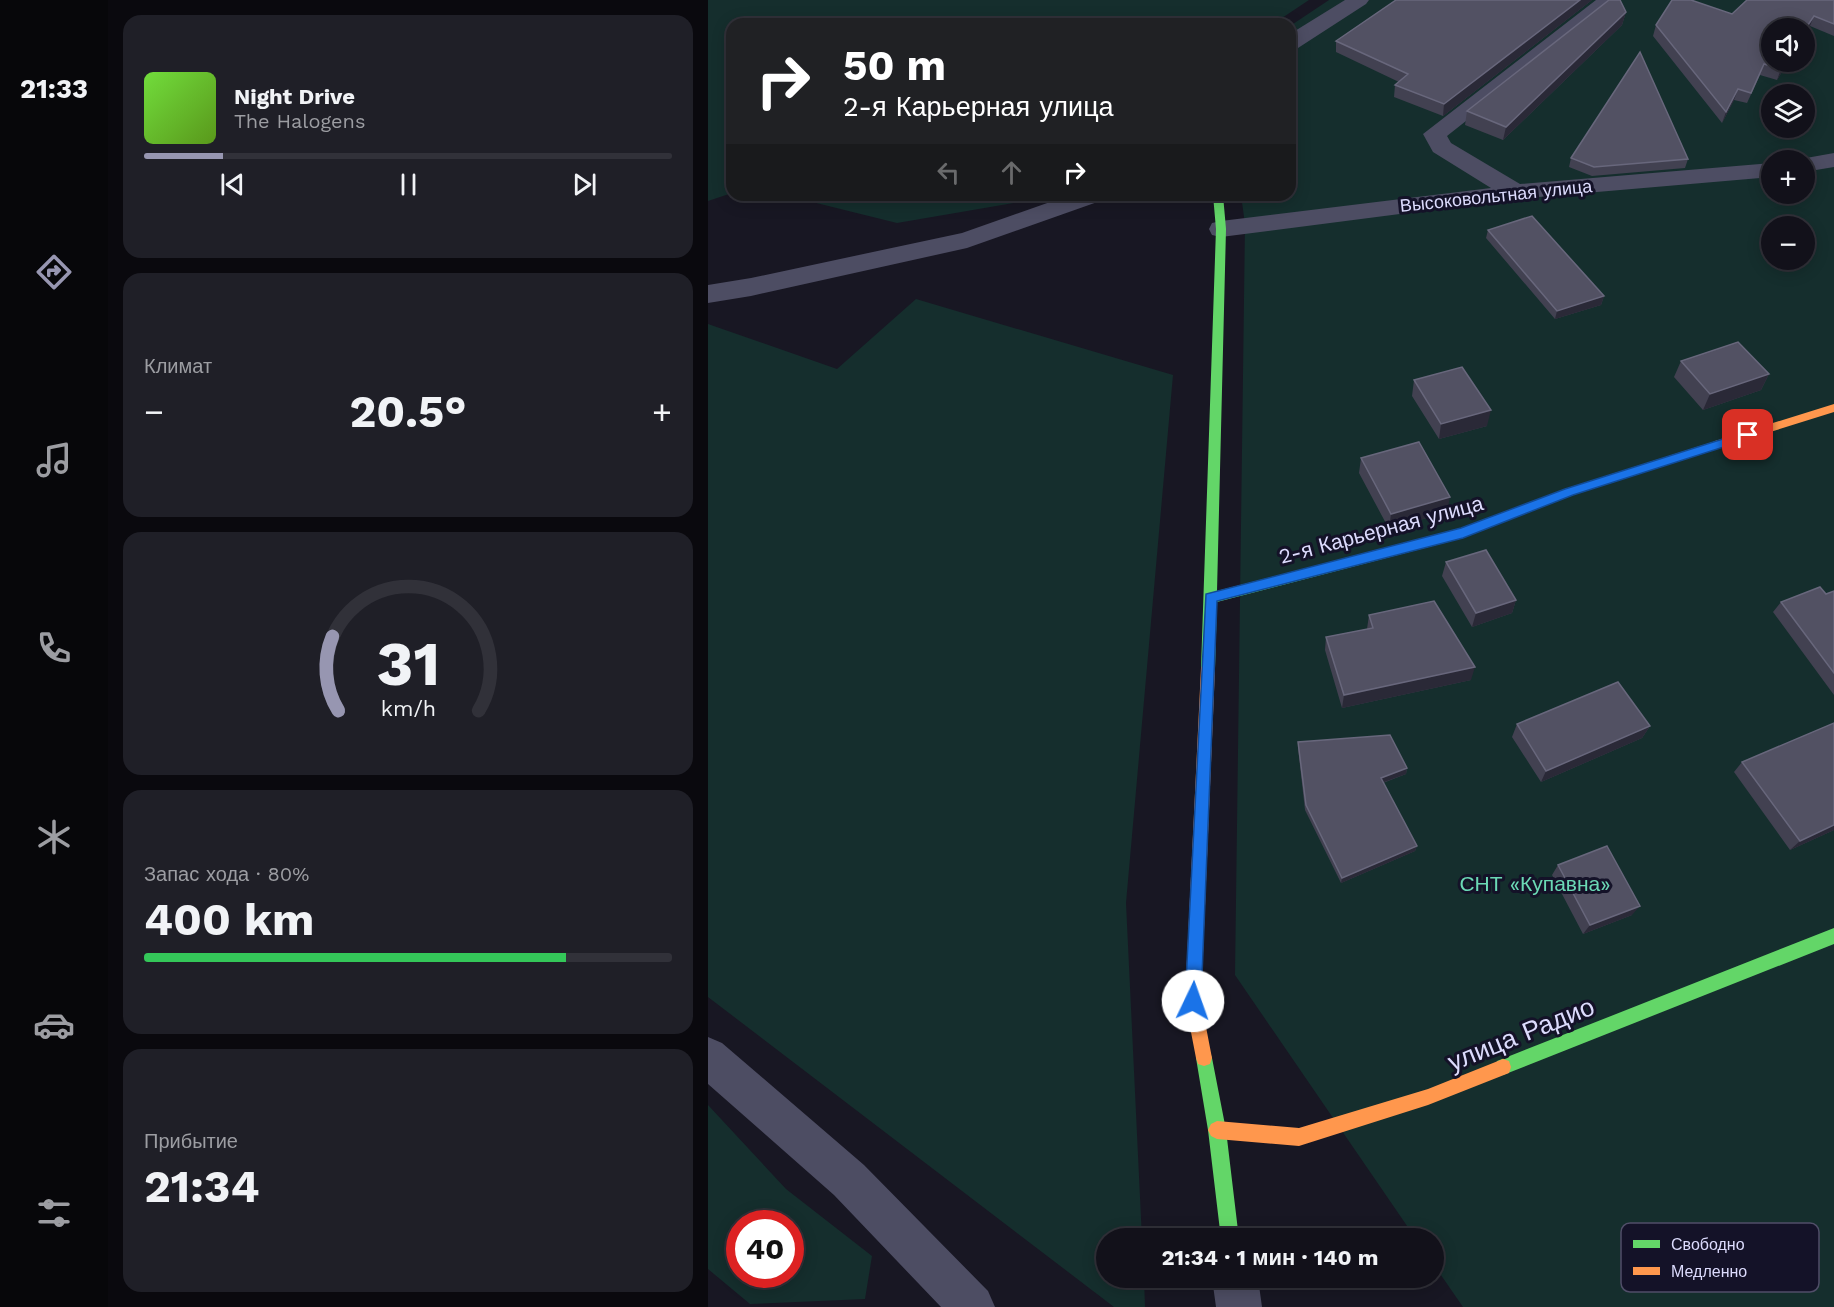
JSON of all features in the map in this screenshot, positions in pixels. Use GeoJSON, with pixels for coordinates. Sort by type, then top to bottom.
{"type":"FeatureCollection","features":[{"type":"Feature","properties":{"kind":"street"},"geometry":{"type":"LineString","coordinates":[[1296,39],[1359,0]]}},
{"type":"Feature","properties":{"kind":"street"},"geometry":{"type":"LineString","coordinates":[[1516,192],[1441,147],[1435,134],[1609,0]]}},
{"type":"Feature","properties":{"kind":"street"},"geometry":{"type":"LineString","coordinates":[[1815,163],[1834,160]]}},
{"type":"Feature","properties":{"kind":"street","name":"Высоковольтная улица"},"geometry":{"type":"LineString","coordinates":[[1221,229],[1516,192],[1761,171]]}},
{"type":"Feature","properties":{"kind":"street"},"geometry":{"type":"LineString","coordinates":[[708,294],[751,287],[967,240],[1077,201]]}},
{"type":"Feature","properties":{"kind":"street"},"geometry":{"type":"LineString","coordinates":[[1219,201],[1221,229],[1211,598],[1193,1001],[1217,1130],[1229,1228]]}},
{"type":"Feature","properties":{"kind":"street","name":"2-я Карьерная улица"},"geometry":{"type":"LineString","coordinates":[[1211,598],[1463,533],[1569,492],[1834,408]]}},
{"type":"Feature","properties":{"kind":"street","name":"улица Радио"},"geometry":{"type":"LineString","coordinates":[[1217,1130],[1299,1137],[1428,1097],[1834,936]]}},
{"type":"Feature","properties":{"kind":"street"},"geometry":{"type":"LineString","coordinates":[[708,1057],[849,1180],[972,1307]]}},
{"type":"Feature","properties":{"kind":"street"},"geometry":{"type":"LineString","coordinates":[[1236,1288],[1239,1307]]}},
{"type":"Feature","properties":{"kind":"green space"},"geometry":{"type":"Polygon","coordinates":[[[708,0],[1309,0],[1282,18],[726,18],[726,195],[708,201],[708,0]]]}},
{"type":"Feature","properties":{"kind":"green space","name":"СНТ «Купавна»"},"geometry":{"type":"Polygon","coordinates":[[[1329,0],[1834,0],[1834,1307],[1463,1307],[1444,1279],[1444,1228],[1408,1228],[1235,975],[1245,224],[1242,201],[1296,201],[1296,22],[1329,0]]]}},
{"type":"Feature","properties":{"kind":"green space"},"geometry":{"type":"Polygon","coordinates":[[[808,201],[1026,201],[897,223],[808,201]]]}},
{"type":"Feature","properties":{"kind":"green space"},"geometry":{"type":"Polygon","coordinates":[[[916,299],[1173,375],[1126,903],[1141,1228],[1096,1228],[1096,1288],[1144,1288],[1145,1307],[1114,1307],[708,997],[708,324],[837,369],[916,299]]]}},
{"type":"Feature","properties":{"kind":"green space"},"geometry":{"type":"Polygon","coordinates":[[[708,1105],[786,1189],[872,1256],[865,1299],[750,1304],[731,1288],[804,1288],[804,1210],[726,1210],[726,1284],[708,1269],[708,1105]]]}},
{"type":"Feature","properties":{"kind":"building"},"geometry":{"type":"Polygon","coordinates":[[[1396,0],[1580,0],[1444,104],[1395,85],[1408,74],[1336,41],[1396,0]]]}},
{"type":"Feature","properties":{"kind":"building"},"geometry":{"type":"Polygon","coordinates":[[[1609,0],[1620,0],[1626,12],[1506,127],[1467,111],[1609,0]]]}},
{"type":"Feature","properties":{"kind":"building"},"geometry":{"type":"Polygon","coordinates":[[[1672,0],[1691,0],[1732,14],[1747,0],[1834,0],[1834,24],[1814,16],[1813,18],[1761,18],[1761,71],[1751,93],[1738,89],[1726,112],[1656,25],[1672,0]]]}},
{"type":"Feature","properties":{"kind":"building"},"geometry":{"type":"Polygon","coordinates":[[[1640,52],[1688,159],[1594,167],[1571,158],[1640,52]]]}},
{"type":"Feature","properties":{"kind":"building"},"geometry":{"type":"Polygon","coordinates":[[[1532,216],[1604,296],[1557,311],[1488,230],[1532,216]]]}},
{"type":"Feature","properties":{"kind":"building"},"geometry":{"type":"Polygon","coordinates":[[[1738,342],[1769,374],[1710,394],[1681,361],[1738,342]]]}},
{"type":"Feature","properties":{"kind":"building"},"geometry":{"type":"Polygon","coordinates":[[[1462,367],[1491,410],[1441,424],[1414,380],[1462,367]]]}},
{"type":"Feature","properties":{"kind":"building"},"geometry":{"type":"Polygon","coordinates":[[[1419,442],[1450,497],[1391,514],[1361,458],[1419,442]]]}},
{"type":"Feature","properties":{"kind":"building"},"geometry":{"type":"Polygon","coordinates":[[[1486,550],[1516,600],[1476,613],[1446,562],[1486,550]]]}},
{"type":"Feature","properties":{"kind":"building"},"geometry":{"type":"Polygon","coordinates":[[[1820,587],[1826,594],[1834,591],[1834,673],[1781,602],[1820,587]]]}},
{"type":"Feature","properties":{"kind":"building"},"geometry":{"type":"Polygon","coordinates":[[[1434,601],[1475,667],[1344,695],[1326,637],[1373,628],[1369,615],[1434,601]]]}},
{"type":"Feature","properties":{"kind":"building"},"geometry":{"type":"Polygon","coordinates":[[[1618,682],[1650,726],[1546,771],[1517,724],[1618,682]]]}},
{"type":"Feature","properties":{"kind":"building"},"geometry":{"type":"Polygon","coordinates":[[[1834,723],[1834,825],[1800,841],[1742,762],[1834,723]]]}},
{"type":"Feature","properties":{"kind":"building"},"geometry":{"type":"Polygon","coordinates":[[[1390,735],[1407,768],[1381,778],[1417,846],[1342,878],[1306,805],[1298,742],[1390,735]]]}},
{"type":"Feature","properties":{"kind":"building"},"geometry":{"type":"Polygon","coordinates":[[[1607,846],[1640,906],[1590,925],[1558,865],[1607,846]]]}},
{"type":"Feature","properties":{"kind":"traffic: fast"},"geometry":{"type":"LineString","coordinates":[[1208,668],[1221,229],[1219,201]]}},
{"type":"Feature","properties":{"kind":"traffic: fast"},"geometry":{"type":"LineString","coordinates":[[1211,598],[1463,533],[1569,492],[1719,444]]}},
{"type":"Feature","properties":{"kind":"traffic: fast"},"geometry":{"type":"LineString","coordinates":[[1503,1067],[1834,936]]}},
{"type":"Feature","properties":{"kind":"traffic: fast"},"geometry":{"type":"LineString","coordinates":[[1204,1058],[1217,1130],[1229,1228]]}},
{"type":"Feature","properties":{"kind":"traffic: slow"},"geometry":{"type":"LineString","coordinates":[[1719,444],[1834,408]]}},
{"type":"Feature","properties":{"kind":"traffic: slow"},"geometry":{"type":"LineString","coordinates":[[1204,1058],[1193,1001],[1208,668]]}},
{"type":"Feature","properties":{"kind":"traffic: slow"},"geometry":{"type":"LineString","coordinates":[[1217,1130],[1299,1137],[1428,1097],[1503,1067]]}},
{"type":"Feature","properties":{"kind":"route"},"geometry":{"type":"LineString","coordinates":[[1193,1001],[1211,598],[1463,533],[1569,492],[1748,435]]}}]}
